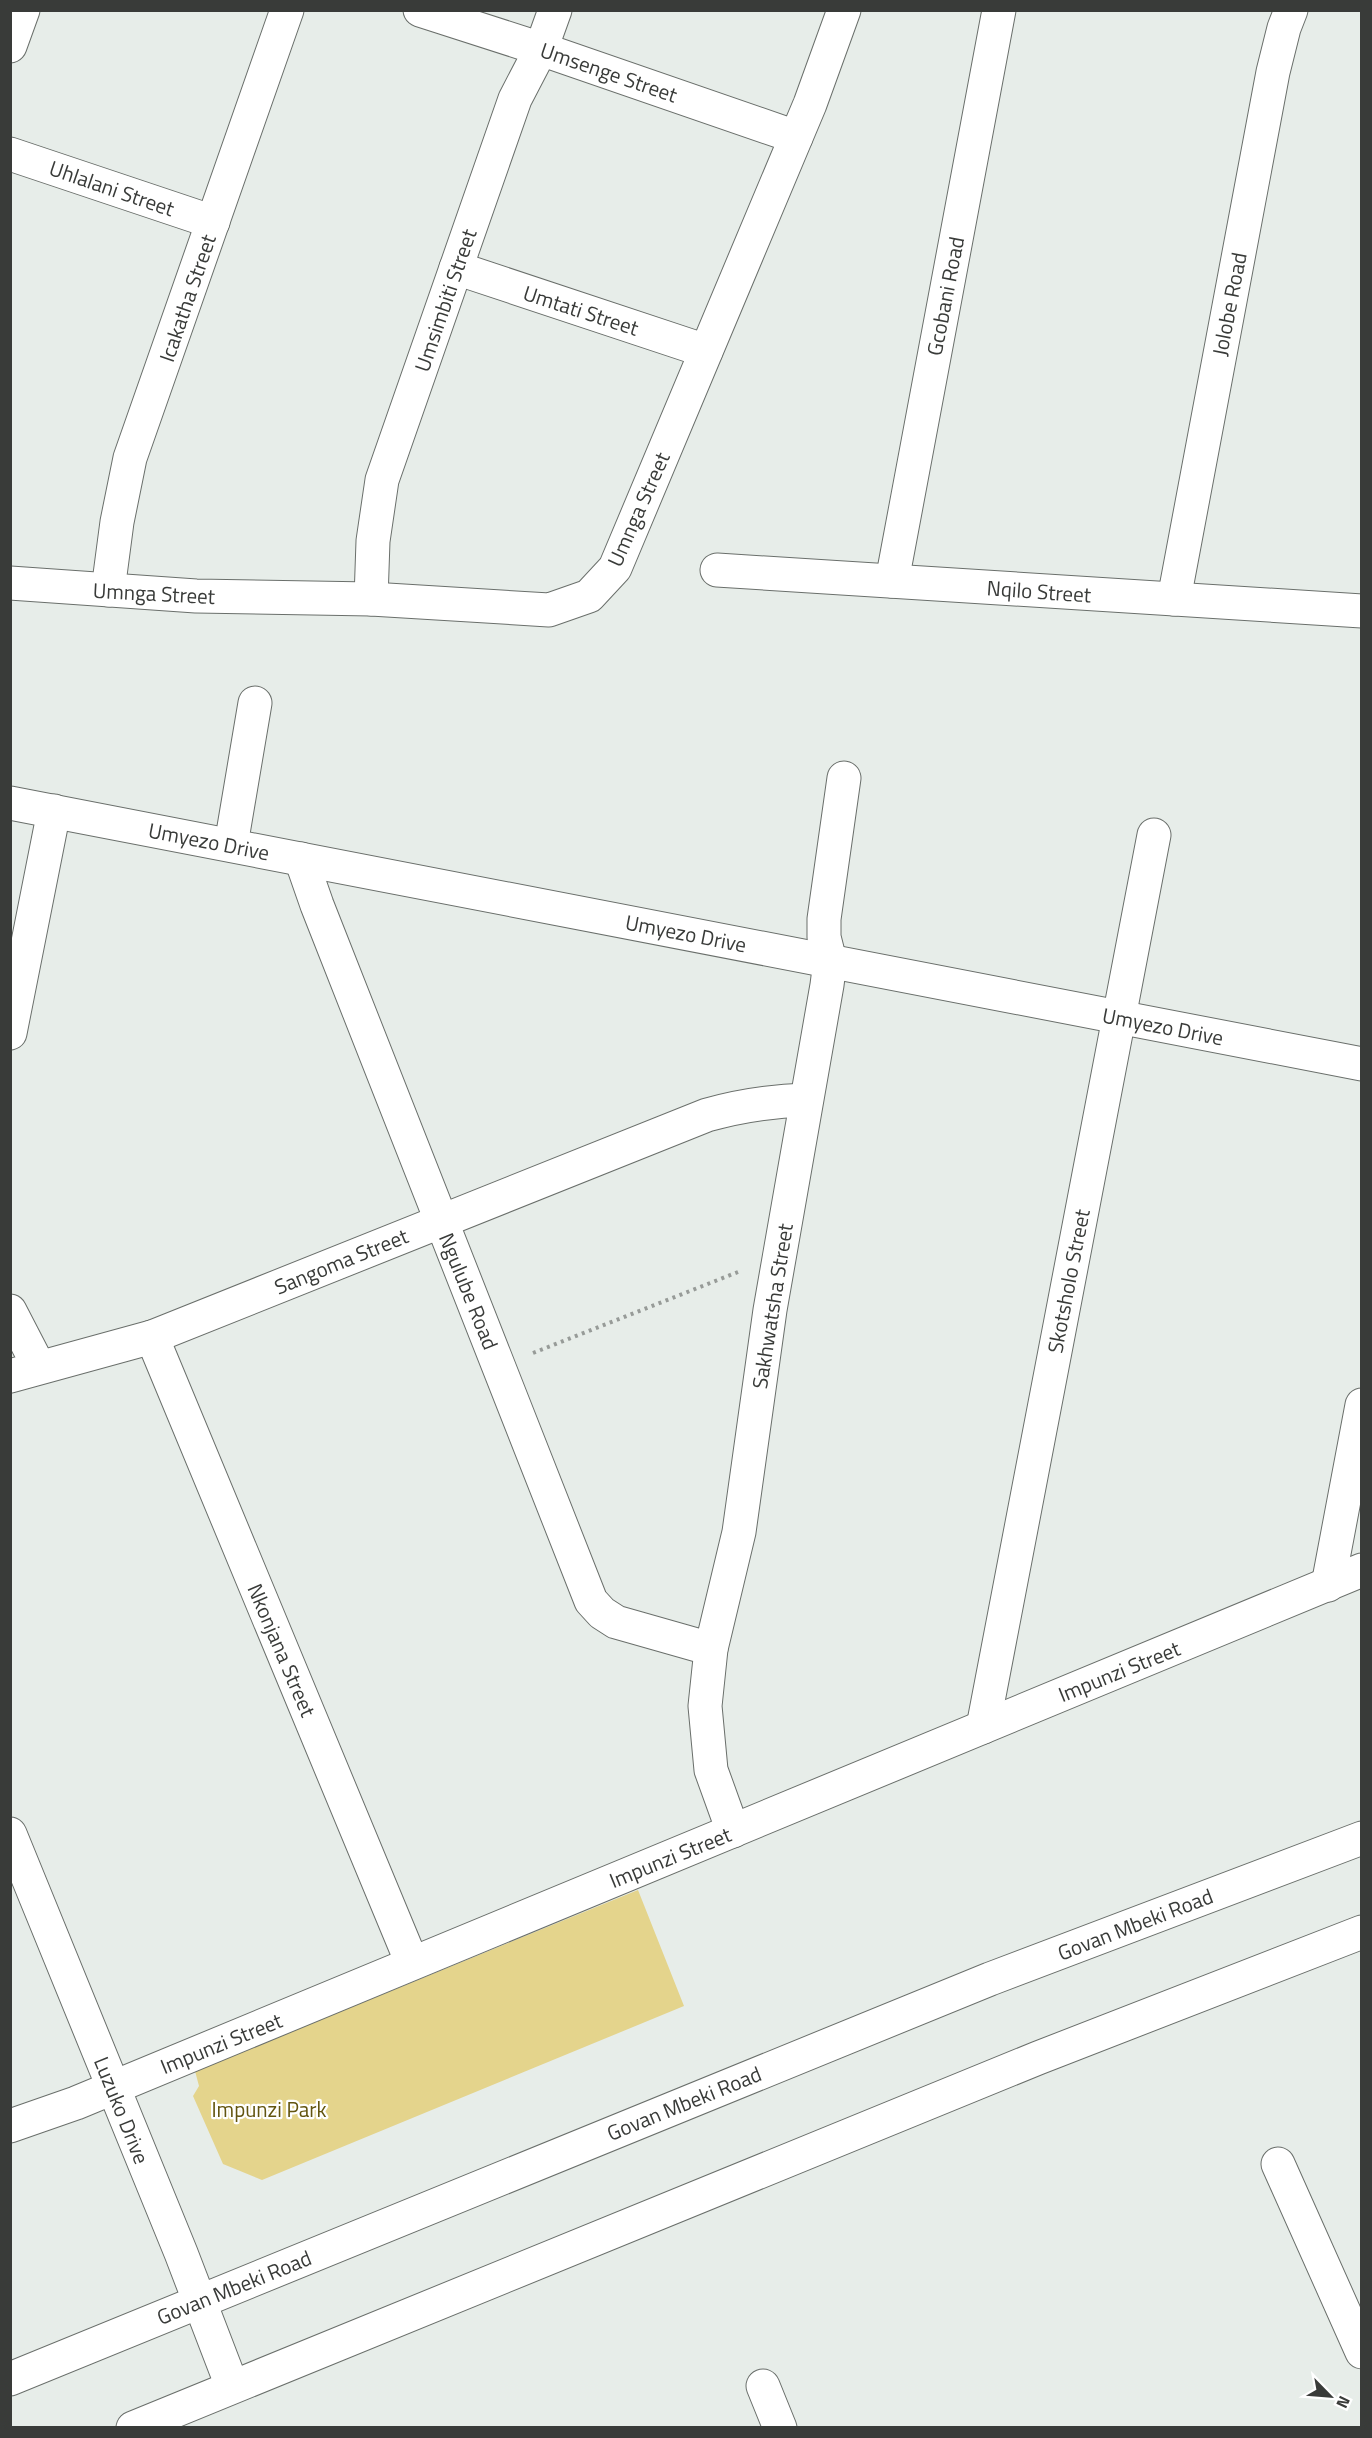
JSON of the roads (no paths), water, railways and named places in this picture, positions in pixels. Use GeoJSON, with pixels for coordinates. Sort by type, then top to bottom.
{"type":"FeatureCollection","features":[{"type":"Feature","properties":{"kind":"street"},"geometry":{"type":"LineString","coordinates":[[10,46],[23,10]]}},
{"type":"Feature","properties":{"kind":"street","name":"Icakatha Street"},"geometry":{"type":"LineString","coordinates":[[108,590],[117,522],[130,458],[287,10]]}},
{"type":"Feature","properties":{"kind":"street","name":"Umsenge Street"},"geometry":{"type":"LineString","coordinates":[[420,10],[542,49],[796,137]]}},
{"type":"Feature","properties":{"kind":"street","name":"Umsimbiti Street"},"geometry":{"type":"LineString","coordinates":[[370,599],[373,541],[382,480],[515,99],[542,49],[555,10]]}},
{"type":"Feature","properties":{"kind":"street","name":"Umnga Street"},"geometry":{"type":"LineString","coordinates":[[10,583],[196,596],[370,599],[549,610],[589,596],[615,568],[796,137],[844,10]]}},
{"type":"Feature","properties":{"kind":"street","name":"Gcobani Road"},"geometry":{"type":"LineString","coordinates":[[892,581],[999,10]]}},
{"type":"Feature","properties":{"kind":"street","name":"Jolobe Road"},"geometry":{"type":"LineString","coordinates":[[1174,599],[1273,72],[1291,10]]}},
{"type":"Feature","properties":{"kind":"street","name":"Uhlalani Street"},"geometry":{"type":"LineString","coordinates":[[10,154],[213,222]]}},
{"type":"Feature","properties":{"kind":"street","name":"Umtati Street"},"geometry":{"type":"LineString","coordinates":[[456,268],[706,351]]}},
{"type":"Feature","properties":{"kind":"street","name":"Nqilo Street"},"geometry":{"type":"LineString","coordinates":[[717,570],[1362,611]]}},
{"type":"Feature","properties":{"kind":"street"},"geometry":{"type":"LineString","coordinates":[[231,845],[255,703]]}},
{"type":"Feature","properties":{"kind":"street","name":"Sakhwatsha Street"},"geometry":{"type":"LineString","coordinates":[[733,1831],[711,1770],[706,1736],[705,1707],[711,1649],[739,1532],[780,1256],[830,961],[824,938],[824,919],[843,778]]}},
{"type":"Feature","properties":{"kind":"street","name":"Umyezo Drive"},"geometry":{"type":"LineString","coordinates":[[10,802],[1362,1064]]}},
{"type":"Feature","properties":{"kind":"street"},"geometry":{"type":"LineString","coordinates":[[10,1033],[54,811]]}},
{"type":"Feature","properties":{"kind":"street","name":"Skotsholo Street"},"geometry":{"type":"LineString","coordinates":[[983,1727],[1154,835]]}},
{"type":"Feature","properties":{"kind":"street","name":"Ngulube Road"},"geometry":{"type":"LineString","coordinates":[[301,859],[591,1600],[602,1613],[616,1622],[711,1649]]}},
{"type":"Feature","properties":{"kind":"street","name":"Sangoma Street"},"geometry":{"type":"LineString","coordinates":[[25,1371],[152,1336],[707,1115],[741,1105],[767,1101],[807,1100]]}},
{"type":"Feature","properties":{"kind":"street"},"geometry":{"type":"LineString","coordinates":[[10,1311],[25,1371]]}},
{"type":"Feature","properties":{"kind":"street","name":"Nkonjana Street"},"geometry":{"type":"LineString","coordinates":[[152,1336],[412,1963]]}},
{"type":"Feature","properties":{"kind":"street"},"geometry":{"type":"LineString","coordinates":[[1328,1585],[1362,1405]]}},
{"type":"Feature","properties":{"kind":"street","name":"Impunzi Street"},"geometry":{"type":"LineString","coordinates":[[10,2126],[112,2087],[1362,1570]]}},
{"type":"Feature","properties":{"kind":"street","name":"Luzuko Drive"},"geometry":{"type":"LineString","coordinates":[[10,1834],[181,2253],[232,2385]]}},
{"type":"Feature","properties":{"kind":"street","name":"Govan Mbeki Road"},"geometry":{"type":"LineString","coordinates":[[10,2379],[990,1979],[1362,1838]]}},
{"type":"Feature","properties":{"kind":"street"},"geometry":{"type":"LineString","coordinates":[[133,2427],[1038,2058],[1362,1932]]}},
{"type":"Feature","properties":{"kind":"street"},"geometry":{"type":"LineString","coordinates":[[1278,2164],[1362,2352]]}},
{"type":"Feature","properties":{"kind":"street"},"geometry":{"type":"LineString","coordinates":[[762,2386],[780,2427]]}},
{"type":"Feature","properties":{"kind":"park label","name":"Impunzi Park"},"geometry":{"type":"Point","coordinates":[269,2109]}}]}
